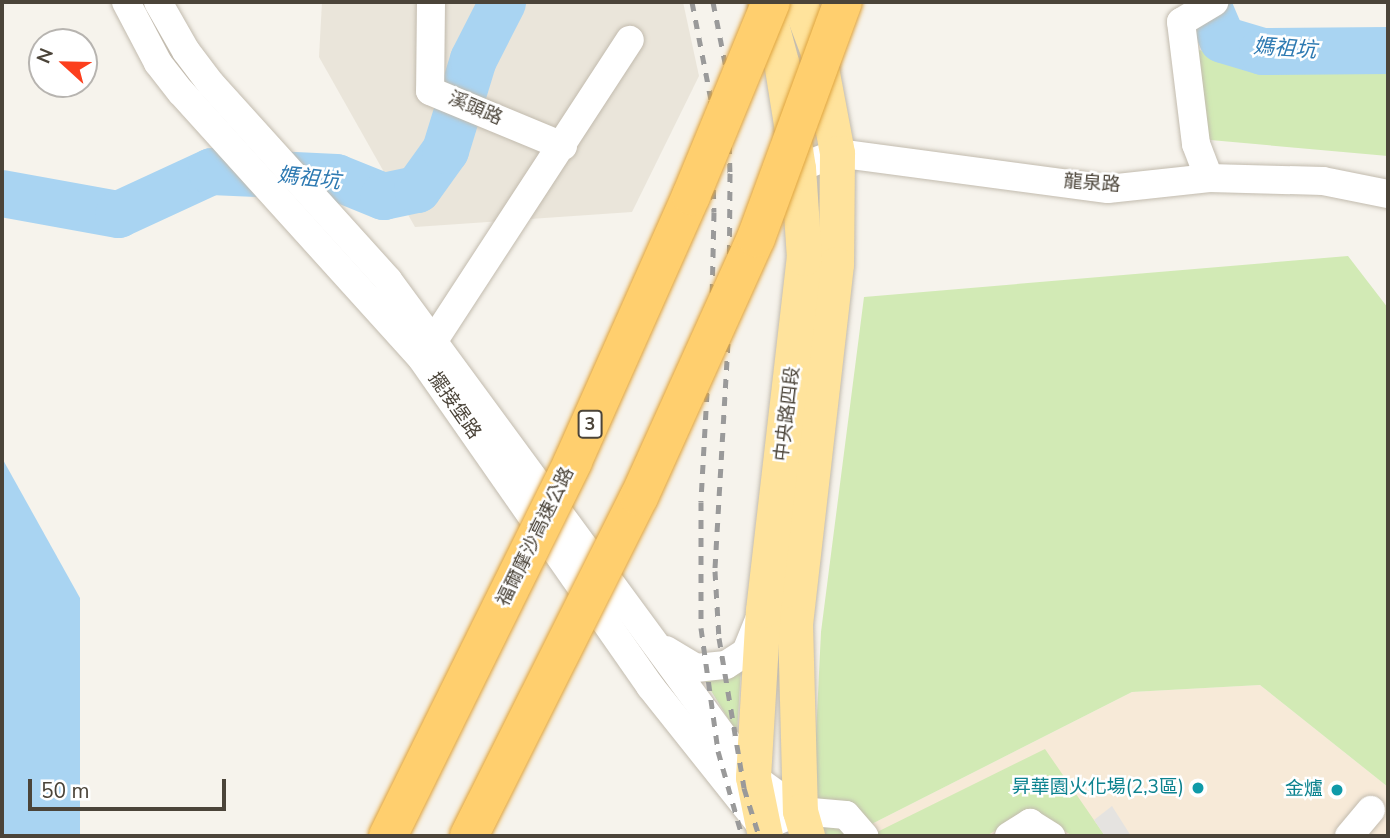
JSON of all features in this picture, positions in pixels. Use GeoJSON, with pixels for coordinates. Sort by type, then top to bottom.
{"type":"FeatureCollection","features":[{"type":"Feature","properties":{"kind":"highway","name":"福爾摩沙高速公路"},"geometry":{"type":"LineString","coordinates":[[388,836],[573,461],[691,196],[771,2]]}},
{"type":"Feature","properties":{"kind":"highway"},"geometry":{"type":"LineString","coordinates":[[469,836],[639,497],[756,238],[843,2]]}},
{"type":"Feature","properties":{"kind":"main road","name":"中央路四段"},"geometry":{"type":"LineString","coordinates":[[763,832],[753,777],[763,610],[794,363],[804,258],[798,169],[781,62],[765,2]]}},
{"type":"Feature","properties":{"kind":"main road","name":"中央路四段"},"geometry":{"type":"LineString","coordinates":[[799,2],[818,52],[837,153],[836,264],[795,624],[803,824]]}},
{"type":"Feature","properties":{"kind":"street","name":"擺接堡路"},"geometry":{"type":"LineString","coordinates":[[126,2],[158,63],[181,92],[370,302],[428,350],[660,647],[753,777],[803,824]]}},
{"type":"Feature","properties":{"kind":"street","name":"擺接堡路"},"geometry":{"type":"LineString","coordinates":[[158,2],[186,51],[211,84],[388,280],[428,350],[650,686],[763,832]]}},
{"type":"Feature","properties":{"kind":"street","name":"溪頭路"},"geometry":{"type":"LineString","coordinates":[[431,2],[430,91],[559,144]]}},
{"type":"Feature","properties":{"kind":"street"},"geometry":{"type":"LineString","coordinates":[[1209,178],[1196,144],[1181,22],[1213,2]]}},
{"type":"Feature","properties":{"kind":"street"},"geometry":{"type":"LineString","coordinates":[[428,350],[559,144],[630,40]]}},
{"type":"Feature","properties":{"kind":"street","name":"龍泉路"},"geometry":{"type":"LineString","coordinates":[[798,169],[837,153],[1108,189],[1209,178],[1324,181],[1388,194]]}},
{"type":"Feature","properties":{"kind":"street"},"geometry":{"type":"LineString","coordinates":[[660,647],[696,668],[726,665],[746,652],[763,610]]}},
{"type":"Feature","properties":{"kind":"street"},"geometry":{"type":"LineString","coordinates":[[1349,836],[1371,810]]}},
{"type":"Feature","properties":{"kind":"street"},"geometry":{"type":"LineString","coordinates":[[763,832],[846,815],[864,836]]}},
{"type":"Feature","properties":{"kind":"street"},"geometry":{"type":"LineString","coordinates":[[1009,836],[1030,823],[1051,836]]}},
{"type":"Feature","properties":{"kind":"shaded area"},"geometry":{"type":"Polygon","coordinates":[[[322,2],[683,2],[699,76],[632,212],[415,227],[319,57],[322,2]]]}},
{"type":"Feature","properties":{"kind":"shaded area"},"geometry":{"type":"Polygon","coordinates":[[[1260,685],[1388,787],[1388,836],[848,836],[1132,692],[1260,685]]]}},
{"type":"Feature","properties":{"kind":"shaded area"},"geometry":{"type":"Polygon","coordinates":[[[1112,806],[1131,836],[1105,836],[1094,820],[1112,806]]]}},
{"type":"Feature","properties":{"kind":"green space"},"geometry":{"type":"Polygon","coordinates":[[[1198,50],[1342,68],[1388,61],[1388,156],[1188,138],[1198,50]]]}},
{"type":"Feature","properties":{"kind":"green space"},"geometry":{"type":"Polygon","coordinates":[[[1348,256],[1388,308],[1388,787],[1260,685],[1132,692],[848,836],[818,836],[812,818],[821,632],[864,297],[1348,256]]]}},
{"type":"Feature","properties":{"kind":"green space"},"geometry":{"type":"Polygon","coordinates":[[[741,668],[737,733],[705,681],[741,668]]]}},
{"type":"Feature","properties":{"kind":"green space"},"geometry":{"type":"Polygon","coordinates":[[[1045,749],[1105,836],[1073,836],[1030,811],[986,836],[873,834],[1045,749]]]}},
{"type":"Feature","properties":{"kind":"water"},"geometry":{"type":"Polygon","coordinates":[[[2,458],[80,598],[80,836],[2,836],[2,458]]]}},
{"type":"Feature","properties":{"kind":"waterway","name":"媽祖坑"},"geometry":{"type":"LineString","coordinates":[[2,193],[118,214],[211,171],[336,177],[383,196],[417,189],[445,150],[473,59],[502,2]]}},
{"type":"Feature","properties":{"kind":"waterway","name":"媽祖坑"},"geometry":{"type":"LineString","coordinates":[[1206,2],[1222,39],[1262,51],[1388,50]]}},
{"type":"Feature","properties":{"kind":"railway"},"geometry":{"type":"LineString","coordinates":[[692,2],[711,100],[714,212],[701,502],[701,628],[718,751],[742,836]]}},
{"type":"Feature","properties":{"kind":"railway"},"geometry":{"type":"LineString","coordinates":[[713,2],[727,73],[730,173],[729,325],[715,571],[719,638],[744,788],[759,836]]}},
{"type":"Feature","properties":{"kind":"place","name":"昇華園火化場(2,3區)"},"geometry":{"type":"Point","coordinates":[1198,788]}},
{"type":"Feature","properties":{"kind":"place","name":"金爐"},"geometry":{"type":"Point","coordinates":[1337,790]}}]}
